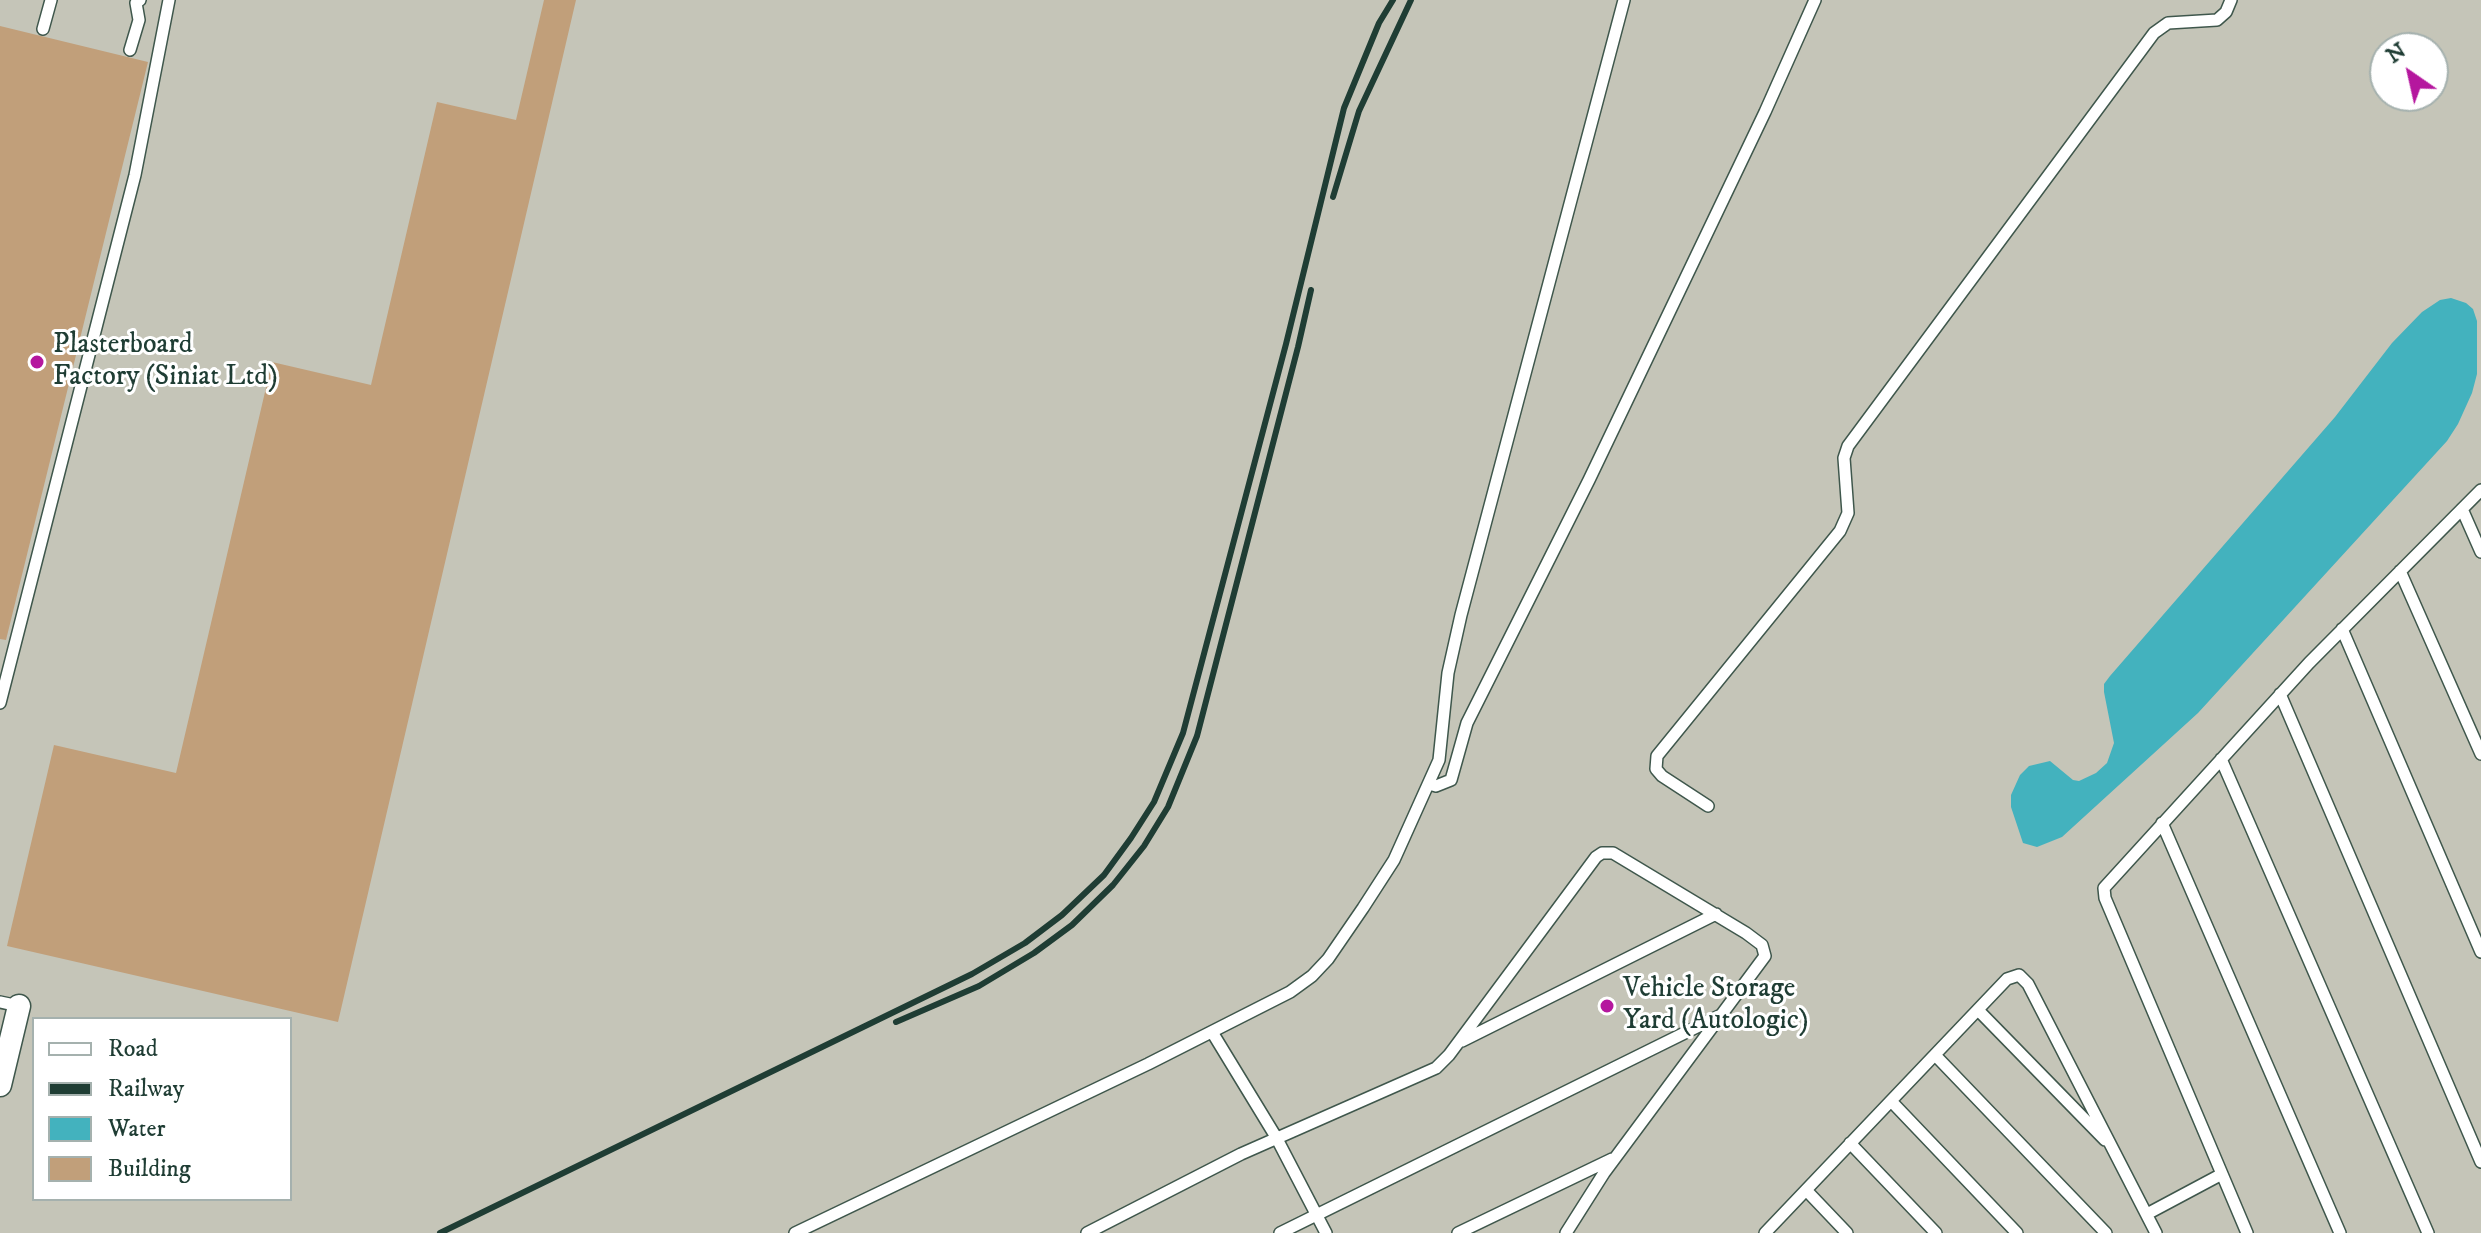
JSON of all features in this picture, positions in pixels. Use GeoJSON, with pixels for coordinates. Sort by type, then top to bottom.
{"type":"FeatureCollection","features":[{"type":"Feature","properties":{"kind":"street"},"geometry":{"type":"LineString","coordinates":[[0,1085],[10,1004]]}},
{"type":"Feature","properties":{"kind":"lane"},"geometry":{"type":"LineString","coordinates":[[43,29],[51,0]]}},
{"type":"Feature","properties":{"kind":"lane"},"geometry":{"type":"LineString","coordinates":[[0,703],[135,175],[169,0]]}},
{"type":"Feature","properties":{"kind":"lane"},"geometry":{"type":"LineString","coordinates":[[795,1233],[1290,992],[1328,959],[1394,860],[1429,784],[1442,744],[1448,673],[1461,615],[1624,0]]}},
{"type":"Feature","properties":{"kind":"lane"},"geometry":{"type":"LineString","coordinates":[[1429,784],[1436,786],[1451,780],[1467,723],[1603,452],[1815,0]]}},
{"type":"Feature","properties":{"kind":"lane"},"geometry":{"type":"LineString","coordinates":[[1708,806],[1662,776],[1656,769],[1657,756],[1833,542],[1845,522],[1848,501],[1844,458],[1848,446],[2154,33],[2168,23],[2217,20],[2226,12],[2231,0]]}},
{"type":"Feature","properties":{"kind":"lane"},"geometry":{"type":"LineString","coordinates":[[130,50],[139,20],[136,1]]}},
{"type":"Feature","properties":{"kind":"lane"},"geometry":{"type":"LineString","coordinates":[[2247,1233],[2103,892],[2109,880],[2280,694],[2481,490]]}},
{"type":"Feature","properties":{"kind":"lane"},"geometry":{"type":"LineString","coordinates":[[2462,509],[2481,552]]}},
{"type":"Feature","properties":{"kind":"lane"},"geometry":{"type":"LineString","coordinates":[[2400,571],[2481,754]]}},
{"type":"Feature","properties":{"kind":"lane"},"geometry":{"type":"LineString","coordinates":[[2342,629],[2481,952]]}},
{"type":"Feature","properties":{"kind":"lane"},"geometry":{"type":"LineString","coordinates":[[2280,694],[2481,1162]]}},
{"type":"Feature","properties":{"kind":"lane"},"geometry":{"type":"LineString","coordinates":[[2221,759],[2428,1233]]}},
{"type":"Feature","properties":{"kind":"lane"},"geometry":{"type":"LineString","coordinates":[[2162,823],[2340,1233]]}},
{"type":"Feature","properties":{"kind":"lane"},"geometry":{"type":"LineString","coordinates":[[1087,1233],[1276,1137],[1428,1073],[1443,1062],[1458,1043],[1590,866],[1602,853],[1613,853],[1716,914],[1765,950],[1763,962],[1616,1157],[1566,1233]]}},
{"type":"Feature","properties":{"kind":"lane"},"geometry":{"type":"LineString","coordinates":[[1458,1043],[1716,914]]}},
{"type":"Feature","properties":{"kind":"lane"},"geometry":{"type":"LineString","coordinates":[[1765,1233],[2012,976],[2023,978],[2156,1233]]}},
{"type":"Feature","properties":{"kind":"lane"},"geometry":{"type":"LineString","coordinates":[[1978,1010],[2114,1149]]}},
{"type":"Feature","properties":{"kind":"lane"},"geometry":{"type":"LineString","coordinates":[[1280,1233],[1724,1014]]}},
{"type":"Feature","properties":{"kind":"lane"},"geometry":{"type":"LineString","coordinates":[[1212,1032],[1276,1137],[1326,1233]]}},
{"type":"Feature","properties":{"kind":"lane"},"geometry":{"type":"LineString","coordinates":[[1935,1055],[2106,1233]]}},
{"type":"Feature","properties":{"kind":"lane"},"geometry":{"type":"LineString","coordinates":[[1891,1101],[2017,1233]]}},
{"type":"Feature","properties":{"kind":"lane"},"geometry":{"type":"LineString","coordinates":[[1850,1143],[1936,1233]]}},
{"type":"Feature","properties":{"kind":"lane"},"geometry":{"type":"LineString","coordinates":[[1458,1233],[1616,1157]]}},
{"type":"Feature","properties":{"kind":"lane"},"geometry":{"type":"LineString","coordinates":[[2147,1214],[2222,1174]]}},
{"type":"Feature","properties":{"kind":"lane"},"geometry":{"type":"LineString","coordinates":[[1806,1190],[1847,1233]]}},
{"type":"Feature","properties":{"kind":"shaded area"},"geometry":{"type":"Polygon","coordinates":[[[0,0],[2481,0],[2481,1233],[0,1233],[0,0]]]}},
{"type":"Feature","properties":{"kind":"water"},"geometry":{"type":"Polygon","coordinates":[[[2451,298],[2473,309],[2477,321],[2477,374],[2472,393],[2447,441],[2198,713],[2062,837],[2037,847],[2023,843],[2011,807],[2011,795],[2020,775],[2029,766],[2050,761],[2073,780],[2079,781],[2096,773],[2107,763],[2114,743],[2104,684],[2335,417],[2392,343],[2422,312],[2440,300],[2451,298]]]}},
{"type":"Feature","properties":{"kind":"building"},"geometry":{"type":"Polygon","coordinates":[[[544,0],[576,0],[338,1022],[7,946],[54,745],[176,773],[272,362],[371,385],[437,102],[516,120],[544,0]]]}},
{"type":"Feature","properties":{"kind":"building","name":"Plasterboard Factory (Siniat Ltd)"},"geometry":{"type":"Polygon","coordinates":[[[0,26],[148,62],[6,640],[0,639],[0,26]]]}},
{"type":"Feature","properties":{"kind":"railway"},"geometry":{"type":"LineString","coordinates":[[440,1233],[972,974],[1025,943],[1062,915],[1104,875],[1154,802],[1183,733],[1286,344],[1344,108],[1379,23],[1393,0]]}},
{"type":"Feature","properties":{"kind":"railway"},"geometry":{"type":"LineString","coordinates":[[1333,197],[1359,111],[1411,0]]}},
{"type":"Feature","properties":{"kind":"railway"},"geometry":{"type":"LineString","coordinates":[[896,1022],[979,986],[1034,953],[1072,925],[1113,885],[1144,846],[1168,807],[1197,736],[1311,290]]}},
{"type":"Feature","properties":{"kind":"place","name":"Plasterboard Factory (Siniat Ltd)"},"geometry":{"type":"Point","coordinates":[37,362]}},
{"type":"Feature","properties":{"kind":"place","name":"Vehicle Storage Yard (Autologic)"},"geometry":{"type":"Point","coordinates":[1607,1006]}}]}
